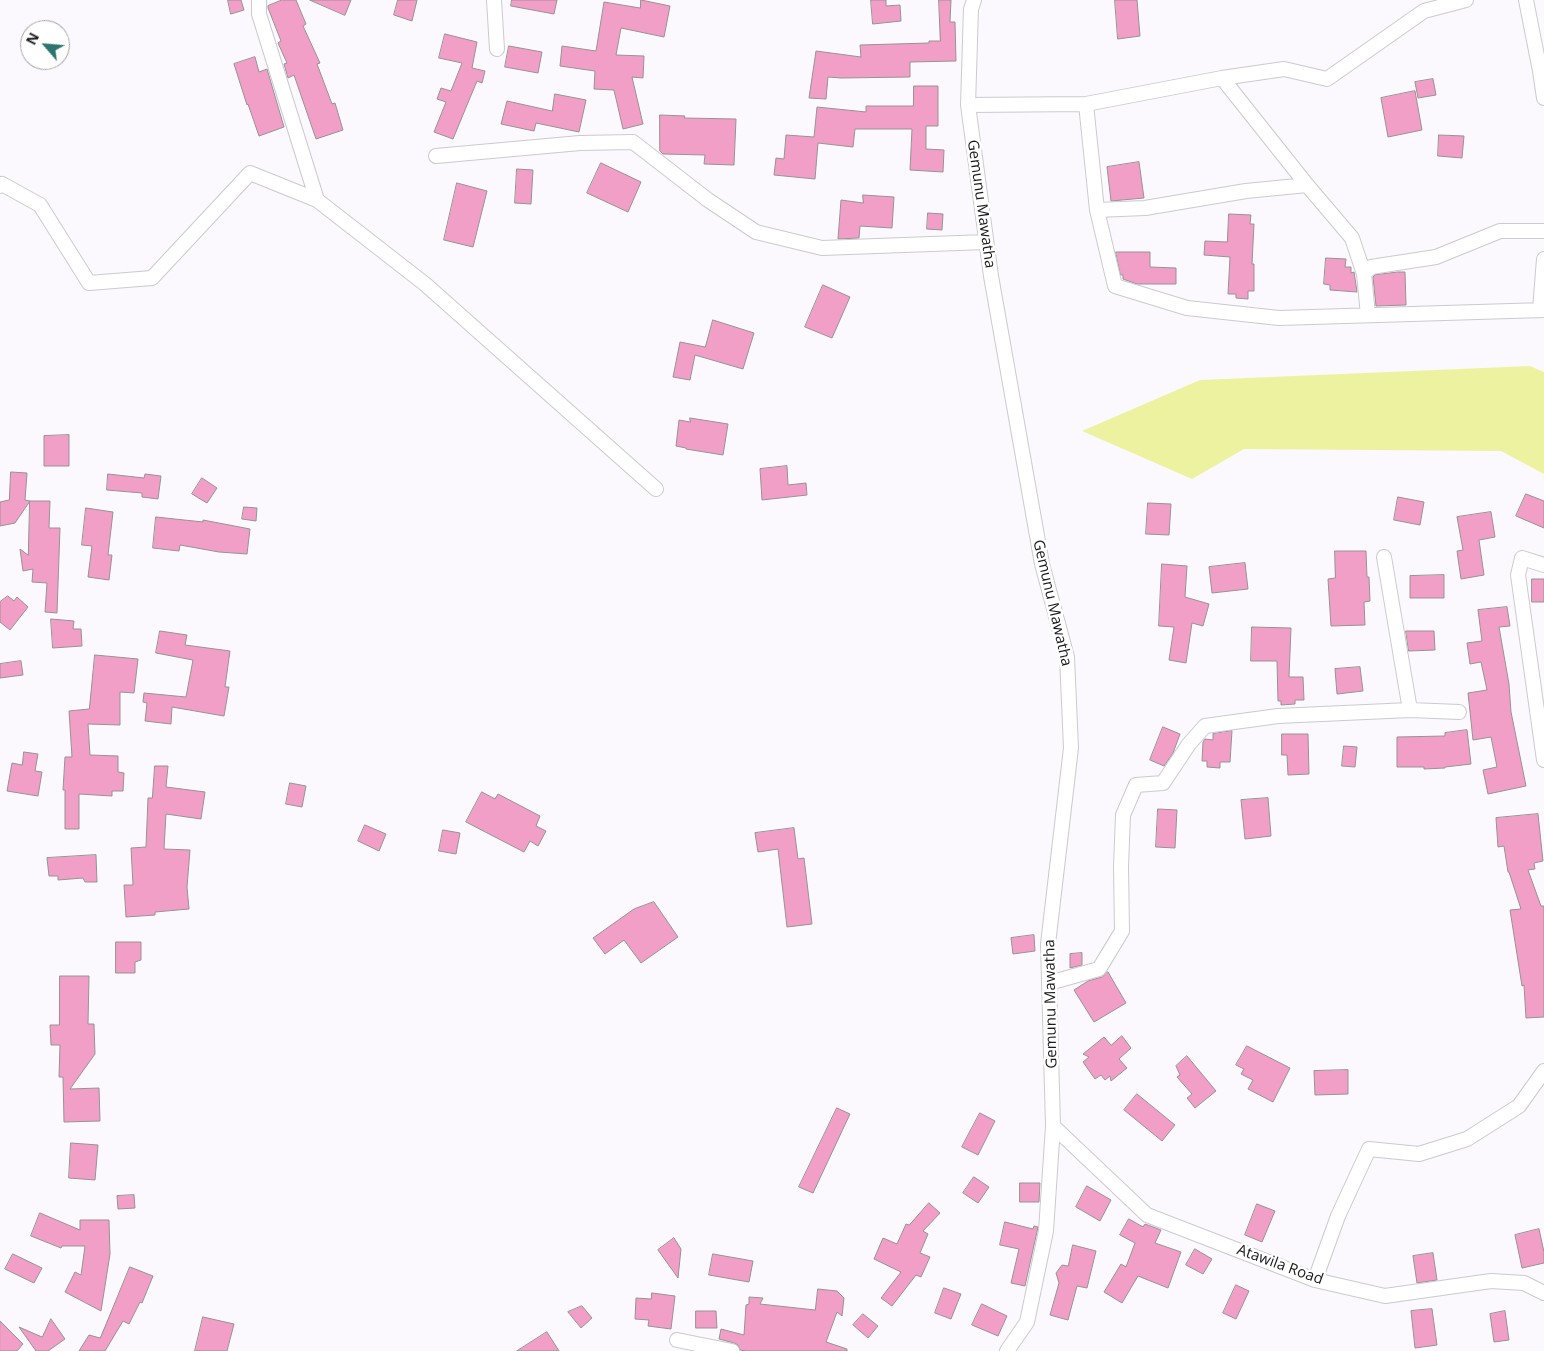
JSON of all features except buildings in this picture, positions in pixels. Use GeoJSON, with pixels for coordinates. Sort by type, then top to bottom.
{"type":"FeatureCollection","features":[{"type":"Feature","properties":{"kind":"street"},"geometry":{"type":"LineString","coordinates":[[258,0],[259,14],[317,200]]}},
{"type":"Feature","properties":{"kind":"street"},"geometry":{"type":"LineString","coordinates":[[494,0],[497,49]]}},
{"type":"Feature","properties":{"kind":"street","name":"Gemunu Mawatha"},"geometry":{"type":"LineString","coordinates":[[974,0],[968,105],[991,276],[1042,564],[1067,657],[1071,748],[1048,944],[1053,1126],[1046,1231],[1027,1322],[1007,1351]]}},
{"type":"Feature","properties":{"kind":"street"},"geometry":{"type":"LineString","coordinates":[[968,105],[1086,104],[1222,78],[1284,69],[1326,79],[1424,11],[1466,0]]}},
{"type":"Feature","properties":{"kind":"street"},"geometry":{"type":"LineString","coordinates":[[1526,0],[1542,70],[1544,98]]}},
{"type":"Feature","properties":{"kind":"street"},"geometry":{"type":"LineString","coordinates":[[1222,78],[1307,185],[1352,238],[1364,274],[1368,315]]}},
{"type":"Feature","properties":{"kind":"street"},"geometry":{"type":"LineString","coordinates":[[1086,104],[1097,210],[1115,286],[1187,308],[1278,318],[1542,310],[1544,259]]}},
{"type":"Feature","properties":{"kind":"street"},"geometry":{"type":"LineString","coordinates":[[436,156],[580,143],[633,142],[708,200],[756,232],[822,248],[986,242]]}},
{"type":"Feature","properties":{"kind":"street"},"geometry":{"type":"LineString","coordinates":[[0,186],[2,184],[40,205],[89,283],[152,278],[250,173],[317,200],[425,284],[656,488]]}},
{"type":"Feature","properties":{"kind":"street"},"geometry":{"type":"LineString","coordinates":[[1097,210],[1145,208],[1246,191],[1307,185]]}},
{"type":"Feature","properties":{"kind":"street"},"geometry":{"type":"LineString","coordinates":[[1364,274],[1372,267],[1436,257],[1500,231],[1544,231]]}},
{"type":"Feature","properties":{"kind":"street"},"geometry":{"type":"LineString","coordinates":[[1384,557],[1410,710]]}},
{"type":"Feature","properties":{"kind":"street"},"geometry":{"type":"LineString","coordinates":[[1544,565],[1522,558],[1518,574],[1544,760]]}},
{"type":"Feature","properties":{"kind":"street"},"geometry":{"type":"LineString","coordinates":[[1049,983],[1099,969],[1122,931],[1121,867],[1123,815],[1136,785],[1163,782],[1189,744],[1205,726],[1278,716],[1410,710],[1459,712]]}},
{"type":"Feature","properties":{"kind":"street"},"geometry":{"type":"LineString","coordinates":[[1315,1280],[1338,1216],[1369,1149],[1419,1154],[1467,1139],[1520,1106],[1544,1071]]}},
{"type":"Feature","properties":{"kind":"street","name":"Atawila Road"},"geometry":{"type":"LineString","coordinates":[[1053,1126],[1147,1215],[1315,1280],[1385,1296],[1491,1280],[1524,1283],[1541,1289]]}},
{"type":"Feature","properties":{"kind":"street"},"geometry":{"type":"LineString","coordinates":[[677,1340],[732,1351]]}},
{"type":"Feature","properties":{"kind":"green space"},"geometry":{"type":"Polygon","coordinates":[[[1530,366],[1544,372],[1544,474],[1501,451],[1244,449],[1192,479],[1082,431],[1200,380],[1530,366]]]}}]}
